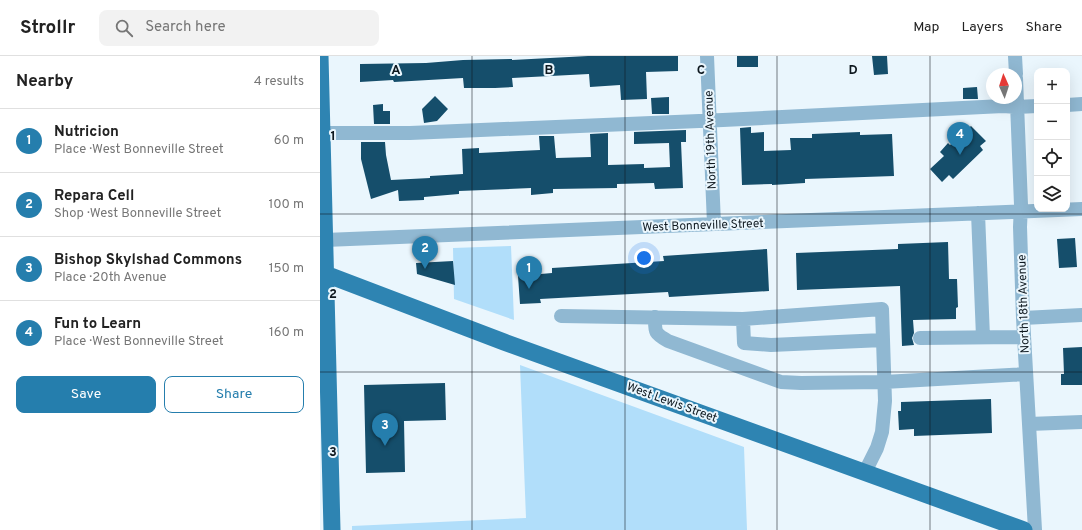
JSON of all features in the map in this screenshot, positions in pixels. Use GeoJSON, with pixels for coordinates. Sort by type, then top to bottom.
{"type":"FeatureCollection","features":[{"type":"Feature","properties":{"kind":"main road"},"geometry":{"type":"LineString","coordinates":[[320,56],[325,240],[323,273],[325,415],[332,530]]}},
{"type":"Feature","properties":{"kind":"main road","name":"West Lewis Street"},"geometry":{"type":"LineString","coordinates":[[323,273],[504,342],[1024,530]]}},
{"type":"Feature","properties":{"kind":"street","name":"North 19th Avenue"},"geometry":{"type":"LineString","coordinates":[[707,56],[714,224]]}},
{"type":"Feature","properties":{"kind":"street"},"geometry":{"type":"LineString","coordinates":[[1015,56],[1016,68]]}},
{"type":"Feature","properties":{"kind":"street","name":"North 18th Avenue"},"geometry":{"type":"LineString","coordinates":[[1017,104],[1021,205],[1020,227],[1023,318],[1035,530]]}},
{"type":"Feature","properties":{"kind":"street"},"geometry":{"type":"LineString","coordinates":[[1070,105],[1082,104]]}},
{"type":"Feature","properties":{"kind":"street"},"geometry":{"type":"LineString","coordinates":[[322,133],[410,133],[996,106],[1034,106]]}},
{"type":"Feature","properties":{"kind":"street","name":"West Bonneville Street"},"geometry":{"type":"LineString","coordinates":[[325,240],[1082,209]]}},
{"type":"Feature","properties":{"kind":"street"},"geometry":{"type":"LineString","coordinates":[[978,213],[983,337]]}},
{"type":"Feature","properties":{"kind":"street"},"geometry":{"type":"LineString","coordinates":[[561,316],[743,319],[882,309],[884,401],[882,432],[877,448],[865,472]]}},
{"type":"Feature","properties":{"kind":"street"},"geometry":{"type":"LineString","coordinates":[[1023,318],[1082,315]]}},
{"type":"Feature","properties":{"kind":"street"},"geometry":{"type":"LineString","coordinates":[[655,317],[655,329],[658,336],[781,382],[884,382],[1026,374]]}},
{"type":"Feature","properties":{"kind":"street"},"geometry":{"type":"LineString","coordinates":[[743,319],[744,343],[771,344],[883,340]]}},
{"type":"Feature","properties":{"kind":"street"},"geometry":{"type":"LineString","coordinates":[[920,338],[1024,337]]}},
{"type":"Feature","properties":{"kind":"street"},"geometry":{"type":"LineString","coordinates":[[1029,424],[1082,422]]}},
{"type":"Feature","properties":{"kind":"shaded area"},"geometry":{"type":"Polygon","coordinates":[[[511,246],[514,320],[454,299],[453,248],[511,246]]]}},
{"type":"Feature","properties":{"kind":"shaded area"},"geometry":{"type":"Polygon","coordinates":[[[520,365],[744,447],[747,530],[352,530],[352,526],[526,518],[520,365]]]}},
{"type":"Feature","properties":{"kind":"building"},"geometry":{"type":"Polygon","coordinates":[[[588,56],[678,56],[678,71],[646,72],[647,99],[621,100],[620,85],[590,87],[589,74],[512,78],[513,87],[495,88],[464,88],[463,78],[394,82],[393,80],[360,82],[360,64],[426,63],[463,60],[512,60],[588,56]]]}},
{"type":"Feature","properties":{"kind":"building"},"geometry":{"type":"Polygon","coordinates":[[[737,56],[758,56],[758,67],[737,67],[737,56]]]}},
{"type":"Feature","properties":{"kind":"building"},"geometry":{"type":"Polygon","coordinates":[[[872,56],[887,56],[888,74],[874,75],[872,56]]]}},
{"type":"Feature","properties":{"kind":"building"},"geometry":{"type":"Polygon","coordinates":[[[977,87],[978,99],[963,99],[963,88],[977,87]]]}},
{"type":"Feature","properties":{"kind":"building"},"geometry":{"type":"Polygon","coordinates":[[[435,96],[448,109],[437,121],[424,123],[422,109],[435,96]]]}},
{"type":"Feature","properties":{"kind":"building"},"geometry":{"type":"Polygon","coordinates":[[[669,97],[669,114],[652,114],[651,98],[669,97]]]}},
{"type":"Feature","properties":{"kind":"building"},"geometry":{"type":"Polygon","coordinates":[[[383,104],[383,111],[390,111],[390,124],[374,124],[373,105],[383,104]]]}},
{"type":"Feature","properties":{"kind":"building"},"geometry":{"type":"Polygon","coordinates":[[[971,126],[986,141],[980,146],[983,150],[953,179],[949,175],[942,182],[930,169],[944,156],[940,152],[948,143],[950,145],[971,126]]]}},
{"type":"Feature","properties":{"kind":"building"},"geometry":{"type":"Polygon","coordinates":[[[751,127],[751,133],[764,132],[764,151],[791,150],[790,138],[812,138],[812,134],[860,132],[860,135],[892,134],[894,176],[805,179],[805,183],[742,185],[740,128],[751,127]]]}},
{"type":"Feature","properties":{"kind":"building"},"geometry":{"type":"Polygon","coordinates":[[[686,130],[686,142],[681,142],[683,188],[655,189],[654,183],[617,184],[617,188],[553,189],[553,193],[531,195],[531,188],[459,191],[459,194],[424,197],[424,200],[399,201],[398,190],[371,199],[361,159],[361,142],[385,142],[391,180],[430,178],[430,176],[463,174],[462,149],[479,148],[479,153],[540,150],[539,136],[554,136],[556,158],[591,157],[590,134],[608,133],[608,165],[644,164],[644,168],[670,167],[669,143],[634,144],[634,132],[686,130]]]}},
{"type":"Feature","properties":{"kind":"building"},"geometry":{"type":"Polygon","coordinates":[[[1075,238],[1077,267],[1059,268],[1057,239],[1075,238]]]}},
{"type":"Feature","properties":{"kind":"building"},"geometry":{"type":"Polygon","coordinates":[[[948,242],[949,279],[957,279],[958,307],[956,308],[956,319],[913,320],[914,333],[912,338],[914,345],[902,346],[900,286],[797,290],[796,253],[898,249],[898,244],[948,242]]]}},
{"type":"Feature","properties":{"kind":"building"},"geometry":{"type":"Polygon","coordinates":[[[767,249],[769,291],[669,297],[668,292],[540,299],[541,303],[520,304],[518,276],[552,273],[552,268],[664,261],[663,256],[767,249]]]}},
{"type":"Feature","properties":{"kind":"building"},"geometry":{"type":"Polygon","coordinates":[[[453,261],[455,285],[417,274],[416,263],[453,261]]]}},
{"type":"Feature","properties":{"kind":"building"},"geometry":{"type":"Polygon","coordinates":[[[1082,347],[1082,385],[1061,385],[1061,374],[1064,374],[1063,348],[1082,347]]]}},
{"type":"Feature","properties":{"kind":"building"},"geometry":{"type":"Polygon","coordinates":[[[445,383],[446,420],[404,421],[405,472],[366,473],[364,385],[445,383]]]}},
{"type":"Feature","properties":{"kind":"building"},"geometry":{"type":"Polygon","coordinates":[[[991,399],[992,433],[914,436],[914,429],[899,430],[898,411],[901,411],[901,402],[991,399]]]}},
{"type":"Feature","properties":{"kind":"place","name":"Fun to Learn"},"geometry":{"type":"Point","coordinates":[960,155]}},
{"type":"Feature","properties":{"kind":"place","name":"Repara Cell"},"geometry":{"type":"Point","coordinates":[425,269]}},
{"type":"Feature","properties":{"kind":"place","name":"Nutricion"},"geometry":{"type":"Point","coordinates":[529,289]}},
{"type":"Feature","properties":{"kind":"place","name":"Bishop Skylshad Commons"},"geometry":{"type":"Point","coordinates":[385,446]}}]}
